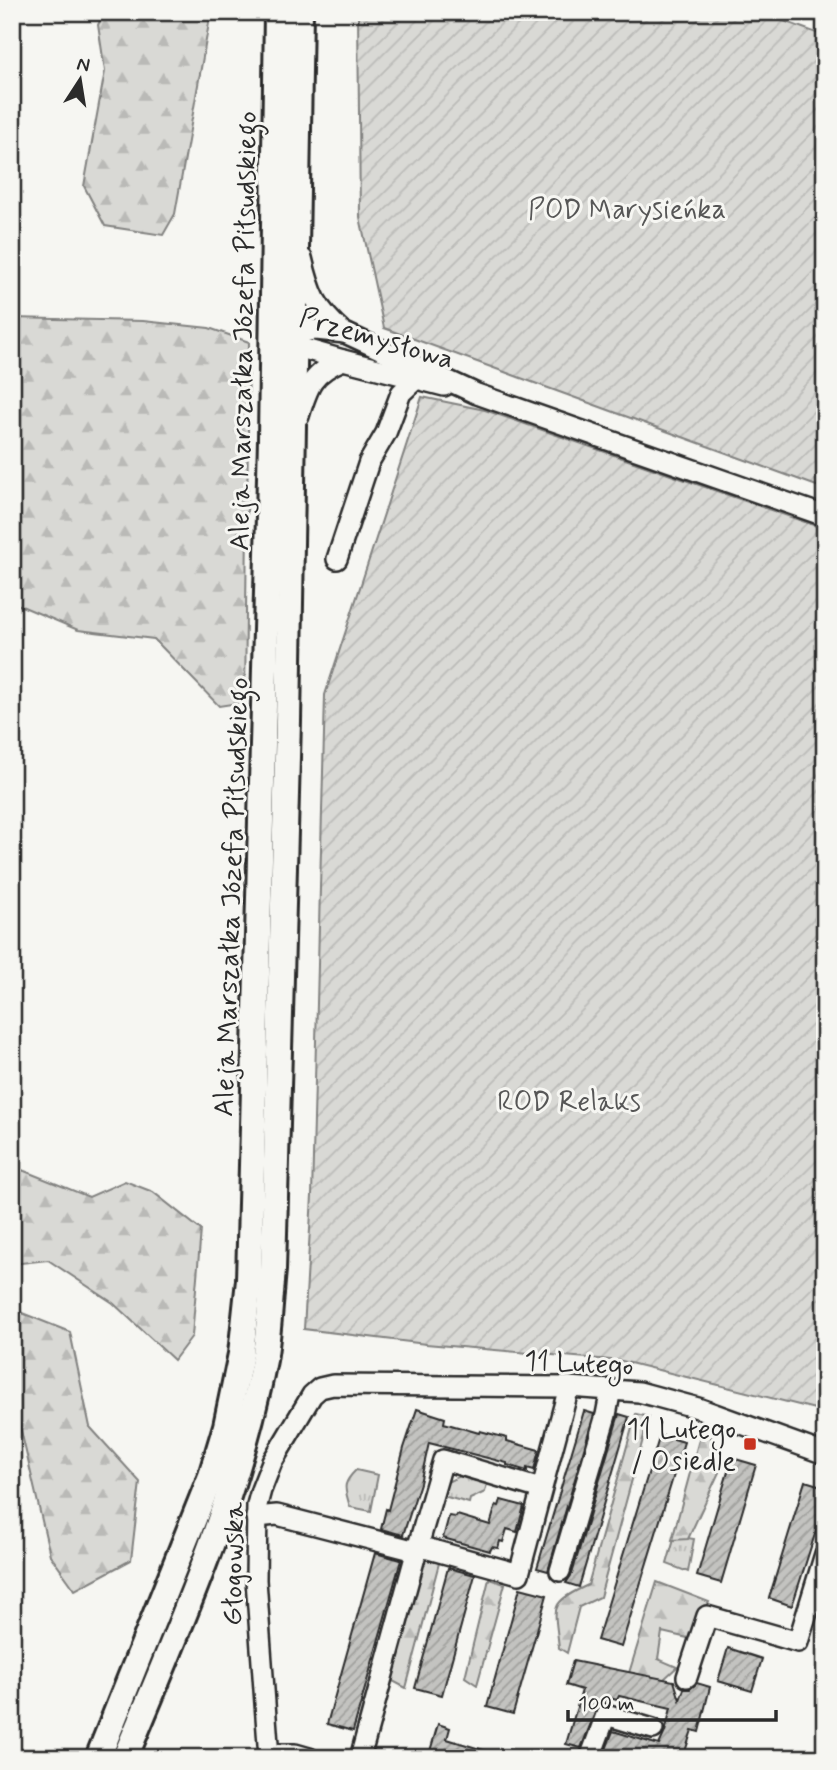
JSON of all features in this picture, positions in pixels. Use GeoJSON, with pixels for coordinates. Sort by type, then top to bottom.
{"type":"FeatureCollection","features":[{"type":"Feature","properties":{"kind":"main road","name":"Aleja Marszałka Józefa Piłsudskiego"},"geometry":{"type":"LineString","coordinates":[[125,1758],[222,1515],[244,1442],[264,1359],[273,1270],[293,440],[287,337],[277,12]]}},
{"type":"Feature","properties":{"kind":"main road","name":"Aleja Marszałka Józefa Piłsudskiego"},"geometry":{"type":"LineString","coordinates":[[98,1758],[211,1476],[226,1426],[241,1354],[249,1280],[265,706],[287,337],[297,236],[300,12]]}},
{"type":"Feature","properties":{"kind":"street"},"geometry":{"type":"LineString","coordinates":[[297,236],[313,300],[325,317],[345,333]]}},
{"type":"Feature","properties":{"kind":"street","name":"Przemysłowa"},"geometry":{"type":"LineString","coordinates":[[287,337],[316,330],[345,333],[418,373],[825,516]]}},
{"type":"Feature","properties":{"kind":"street","name":"Przemysłowa"},"geometry":{"type":"LineString","coordinates":[[287,337],[342,360],[418,373]]}},
{"type":"Feature","properties":{"kind":"street"},"geometry":{"type":"LineString","coordinates":[[293,440],[306,393],[313,380],[319,372],[342,360]]}},
{"type":"Feature","properties":{"kind":"street"},"geometry":{"type":"LineString","coordinates":[[337,559],[369,462],[386,433],[401,393],[418,373]]}},
{"type":"Feature","properties":{"kind":"street","name":"11 Lutego"},"geometry":{"type":"LineString","coordinates":[[320,1388],[333,1385],[569,1387],[639,1392],[676,1401],[825,1454]]}},
{"type":"Feature","properties":{"kind":"street"},"geometry":{"type":"LineString","coordinates":[[256,1517],[277,1515],[519,1574],[569,1387]]}},
{"type":"Feature","properties":{"kind":"street","name":"Głogowska"},"geometry":{"type":"LineString","coordinates":[[269,1756],[257,1610],[256,1517],[261,1490],[272,1462],[312,1395],[320,1388]]}},
{"type":"Feature","properties":{"kind":"street"},"geometry":{"type":"LineString","coordinates":[[560,1570],[606,1415],[611,1389]]}},
{"type":"Feature","properties":{"kind":"street"},"geometry":{"type":"LineString","coordinates":[[360,1758],[443,1460],[541,1489]]}},
{"type":"Feature","properties":{"kind":"street"},"geometry":{"type":"LineString","coordinates":[[687,1677],[707,1616],[799,1642],[825,1554]]}},
{"type":"Feature","properties":{"kind":"street"},"geometry":{"type":"LineString","coordinates":[[590,1758],[606,1715],[653,1729]]}},
{"type":"Feature","properties":{"kind":"street"},"geometry":{"type":"LineString","coordinates":[[269,1756],[295,1754],[309,1758]]}},
{"type":"Feature","properties":{"kind":"green space"},"geometry":{"type":"Polygon","coordinates":[[[104,12],[211,12],[175,214],[163,235],[105,226],[84,186],[105,71],[98,25],[104,12]]]}},
{"type":"Feature","properties":{"kind":"green space","name":"POD Marysieńka"},"geometry":{"type":"Polygon","coordinates":[[[358,12],[759,12],[825,36],[825,489],[384,328],[360,217],[358,12]]]}},
{"type":"Feature","properties":{"kind":"green space"},"geometry":{"type":"Polygon","coordinates":[[[12,318],[143,321],[209,328],[249,342],[245,702],[219,706],[154,639],[78,630],[12,602],[12,318]]]}},
{"type":"Feature","properties":{"kind":"green space","name":"ROD Relaks"},"geometry":{"type":"Polygon","coordinates":[[[422,397],[485,410],[825,529],[825,1377],[815,1409],[622,1361],[426,1344],[304,1329],[312,1196],[325,695],[422,397]]]}},
{"type":"Feature","properties":{"kind":"green space"},"geometry":{"type":"Polygon","coordinates":[[[12,1166],[89,1197],[125,1181],[153,1192],[201,1230],[192,1336],[174,1360],[113,1303],[48,1260],[12,1264],[12,1166]]]}},
{"type":"Feature","properties":{"kind":"green space"},"geometry":{"type":"Polygon","coordinates":[[[12,1309],[70,1332],[90,1427],[140,1482],[131,1560],[75,1590],[50,1555],[12,1392],[12,1309]]]}},
{"type":"Feature","properties":{"kind":"green space"},"geometry":{"type":"Polygon","coordinates":[[[636,1414],[649,1417],[600,1597],[579,1607],[567,1653],[559,1648],[557,1608],[566,1597],[588,1585],[636,1414]]]}},
{"type":"Feature","properties":{"kind":"green space"},"geometry":{"type":"Polygon","coordinates":[[[701,1432],[714,1439],[721,1468],[688,1539],[672,1540],[701,1432]]]}},
{"type":"Feature","properties":{"kind":"green space"},"geometry":{"type":"Polygon","coordinates":[[[356,1470],[378,1475],[371,1511],[350,1507],[346,1487],[348,1479],[356,1470]]]}},
{"type":"Feature","properties":{"kind":"green space"},"geometry":{"type":"Polygon","coordinates":[[[460,1476],[487,1484],[485,1492],[470,1499],[469,1503],[443,1496],[447,1482],[460,1476]]]}},
{"type":"Feature","properties":{"kind":"green space"},"geometry":{"type":"Polygon","coordinates":[[[675,1536],[694,1539],[688,1572],[667,1564],[675,1536]]]}},
{"type":"Feature","properties":{"kind":"green space"},"geometry":{"type":"Polygon","coordinates":[[[429,1558],[439,1563],[406,1688],[387,1678],[421,1559],[429,1558]]]}},
{"type":"Feature","properties":{"kind":"green space"},"geometry":{"type":"Polygon","coordinates":[[[489,1579],[505,1584],[477,1685],[465,1677],[489,1579]]]}},
{"type":"Feature","properties":{"kind":"green space"},"geometry":{"type":"Polygon","coordinates":[[[657,1582],[709,1602],[692,1639],[662,1632],[658,1659],[677,1667],[663,1680],[629,1673],[657,1582]]]}},
{"type":"Feature","properties":{"kind":"building"},"geometry":{"type":"Polygon","coordinates":[[[417,1409],[445,1418],[444,1423],[507,1438],[507,1441],[539,1450],[534,1470],[527,1468],[527,1471],[507,1463],[429,1443],[420,1483],[403,1535],[381,1529],[417,1409]]]}},
{"type":"Feature","properties":{"kind":"building"},"geometry":{"type":"Polygon","coordinates":[[[584,1411],[594,1414],[548,1571],[537,1568],[584,1411]]]}},
{"type":"Feature","properties":{"kind":"building"},"geometry":{"type":"Polygon","coordinates":[[[619,1414],[629,1417],[579,1587],[566,1583],[572,1574],[619,1414]]]}},
{"type":"Feature","properties":{"kind":"building"},"geometry":{"type":"Polygon","coordinates":[[[660,1435],[684,1442],[621,1647],[597,1640],[660,1435]]]}},
{"type":"Feature","properties":{"kind":"building"},"geometry":{"type":"Polygon","coordinates":[[[732,1458],[756,1465],[721,1583],[697,1576],[732,1458]]]}},
{"type":"Feature","properties":{"kind":"building"},"geometry":{"type":"Polygon","coordinates":[[[805,1481],[825,1487],[825,1503],[792,1606],[769,1598],[805,1481]]]}},
{"type":"Feature","properties":{"kind":"building"},"geometry":{"type":"Polygon","coordinates":[[[501,1500],[524,1506],[517,1532],[507,1529],[498,1548],[492,1547],[490,1551],[443,1538],[449,1516],[457,1515],[490,1525],[496,1505],[499,1506],[501,1500]]]}},
{"type":"Feature","properties":{"kind":"building"},"geometry":{"type":"Polygon","coordinates":[[[375,1553],[401,1560],[353,1731],[327,1724],[375,1553]]]}},
{"type":"Feature","properties":{"kind":"building"},"geometry":{"type":"Polygon","coordinates":[[[448,1568],[475,1575],[442,1695],[415,1688],[448,1568]]]}},
{"type":"Feature","properties":{"kind":"building"},"geometry":{"type":"Polygon","coordinates":[[[520,1588],[547,1595],[513,1714],[487,1707],[520,1588]]]}},
{"type":"Feature","properties":{"kind":"building"},"geometry":{"type":"Polygon","coordinates":[[[728,1648],[762,1659],[752,1691],[718,1681],[728,1648]]]}},
{"type":"Feature","properties":{"kind":"building"},"geometry":{"type":"Polygon","coordinates":[[[573,1661],[674,1681],[680,1700],[684,1689],[690,1689],[697,1683],[710,1687],[699,1732],[692,1730],[683,1758],[611,1758],[604,1755],[613,1731],[659,1745],[665,1732],[671,1708],[619,1696],[617,1700],[606,1697],[604,1703],[598,1706],[581,1748],[566,1744],[582,1690],[566,1685],[573,1661]]]}},
{"type":"Feature","properties":{"kind":"building"},"geometry":{"type":"Polygon","coordinates":[[[438,1724],[450,1728],[447,1739],[500,1755],[500,1758],[428,1758],[438,1724]]]}},
{"type":"Feature","properties":{"kind":"place","name":"11 Lutego / Osiedle"},"geometry":{"type":"Point","coordinates":[750,1444]}}]}
